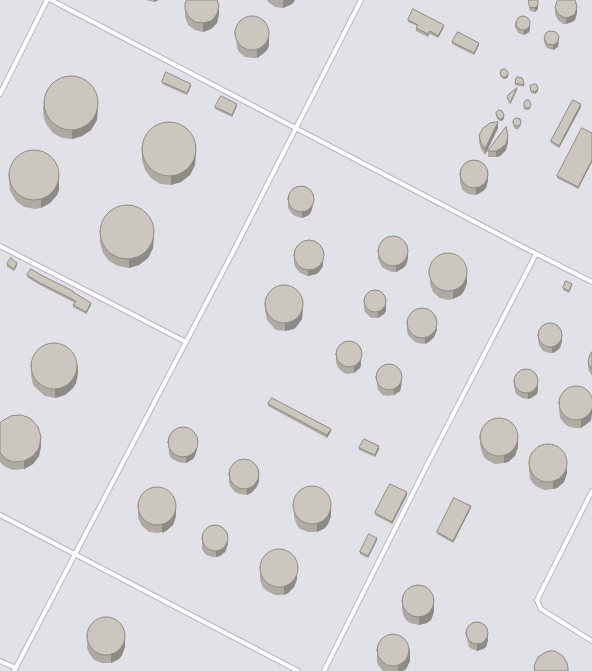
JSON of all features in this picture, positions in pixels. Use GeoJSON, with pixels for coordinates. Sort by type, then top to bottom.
{"type":"FeatureCollection","features":[{"type":"Feature","properties":{"kind":"lane"},"geometry":{"type":"LineString","coordinates":[[0,94],[47,0]]}},
{"type":"Feature","properties":{"kind":"lane"},"geometry":{"type":"LineString","coordinates":[[51,0],[592,282]]}},
{"type":"Feature","properties":{"kind":"lane"},"geometry":{"type":"LineString","coordinates":[[0,661],[15,670],[186,342],[361,0]]}},
{"type":"Feature","properties":{"kind":"lane"},"geometry":{"type":"LineString","coordinates":[[0,246],[186,342]]}},
{"type":"Feature","properties":{"kind":"lane"},"geometry":{"type":"LineString","coordinates":[[324,671],[536,254]]}},
{"type":"Feature","properties":{"kind":"lane"},"geometry":{"type":"LineString","coordinates":[[592,491],[537,600],[541,609],[592,641]]}},
{"type":"Feature","properties":{"kind":"lane"},"geometry":{"type":"LineString","coordinates":[[0,515],[298,671]]}},
{"type":"Feature","properties":{"kind":"shaded area"},"geometry":{"type":"Polygon","coordinates":[[[0,0],[592,0],[592,671],[0,671],[0,0]]]}},
{"type":"Feature","properties":{"kind":"building"},"geometry":{"type":"Polygon","coordinates":[[[187,0],[217,0],[219,6],[217,14],[211,21],[203,23],[195,22],[188,16],[185,9],[187,0]]]}},
{"type":"Feature","properties":{"kind":"building"},"geometry":{"type":"Polygon","coordinates":[[[529,0],[538,0],[538,5],[535,8],[530,7],[529,0]]]}},
{"type":"Feature","properties":{"kind":"building"},"geometry":{"type":"Polygon","coordinates":[[[558,0],[575,0],[577,7],[575,14],[566,18],[558,14],[555,8],[558,0]]]}},
{"type":"Feature","properties":{"kind":"building"},"geometry":{"type":"Polygon","coordinates":[[[413,9],[444,25],[438,36],[430,31],[428,34],[416,28],[418,25],[408,20],[413,9]]]}},
{"type":"Feature","properties":{"kind":"building"},"geometry":{"type":"Polygon","coordinates":[[[252,16],[264,21],[269,33],[264,45],[252,50],[240,45],[235,33],[240,21],[252,16]]]}},
{"type":"Feature","properties":{"kind":"building"},"geometry":{"type":"Polygon","coordinates":[[[520,16],[526,16],[530,20],[530,26],[526,30],[520,30],[516,26],[516,20],[520,16]]]}},
{"type":"Feature","properties":{"kind":"building"},"geometry":{"type":"Polygon","coordinates":[[[550,31],[556,32],[559,36],[558,42],[553,45],[547,44],[544,38],[546,33],[550,31]]]}},
{"type":"Feature","properties":{"kind":"building"},"geometry":{"type":"Polygon","coordinates":[[[458,32],[479,43],[474,53],[452,42],[458,32]]]}},
{"type":"Feature","properties":{"kind":"building"},"geometry":{"type":"Polygon","coordinates":[[[505,69],[508,72],[508,75],[503,77],[500,74],[501,70],[505,69]]]}},
{"type":"Feature","properties":{"kind":"building"},"geometry":{"type":"Polygon","coordinates":[[[166,72],[191,84],[187,93],[162,82],[166,72]]]}},
{"type":"Feature","properties":{"kind":"building"},"geometry":{"type":"Polygon","coordinates":[[[66,76],[76,76],[86,80],[94,88],[98,98],[98,108],[94,118],[86,126],[76,130],[66,130],[56,126],[48,118],[44,108],[44,98],[48,88],[56,80],[66,76]]]}},
{"type":"Feature","properties":{"kind":"building"},"geometry":{"type":"Polygon","coordinates":[[[516,78],[522,78],[524,85],[515,83],[516,78]]]}},
{"type":"Feature","properties":{"kind":"building"},"geometry":{"type":"Polygon","coordinates":[[[535,84],[537,85],[538,89],[535,92],[531,91],[530,86],[535,84]]]}},
{"type":"Feature","properties":{"kind":"building"},"geometry":{"type":"Polygon","coordinates":[[[517,88],[510,103],[507,97],[517,88]]]}},
{"type":"Feature","properties":{"kind":"building"},"geometry":{"type":"Polygon","coordinates":[[[221,96],[237,104],[232,115],[215,107],[221,96]]]}},
{"type":"Feature","properties":{"kind":"building"},"geometry":{"type":"Polygon","coordinates":[[[526,100],[529,100],[531,105],[529,108],[524,107],[526,100]]]}},
{"type":"Feature","properties":{"kind":"building"},"geometry":{"type":"Polygon","coordinates":[[[573,100],[581,104],[559,146],[551,141],[573,100]]]}},
{"type":"Feature","properties":{"kind":"building"},"geometry":{"type":"Polygon","coordinates":[[[499,110],[502,111],[504,115],[503,118],[500,119],[497,117],[496,113],[499,110]]]}},
{"type":"Feature","properties":{"kind":"building"},"geometry":{"type":"Polygon","coordinates":[[[517,118],[520,119],[520,125],[517,126],[514,125],[513,122],[514,119],[517,118]]]}},
{"type":"Feature","properties":{"kind":"building"},"geometry":{"type":"Polygon","coordinates":[[[164,122],[174,122],[184,126],[192,134],[196,144],[196,154],[192,164],[184,172],[174,176],[164,176],[154,172],[146,164],[142,154],[142,144],[146,134],[154,126],[164,122]]]}},
{"type":"Feature","properties":{"kind":"building"},"geometry":{"type":"Polygon","coordinates":[[[498,122],[485,149],[481,143],[479,135],[483,128],[490,123],[498,122]]]}},
{"type":"Feature","properties":{"kind":"building"},"geometry":{"type":"Polygon","coordinates":[[[506,127],[508,136],[506,144],[496,151],[488,151],[506,127]]]}},
{"type":"Feature","properties":{"kind":"building"},"geometry":{"type":"Polygon","coordinates":[[[582,128],[592,133],[592,160],[578,187],[557,176],[582,128]]]}},
{"type":"Feature","properties":{"kind":"building"},"geometry":{"type":"Polygon","coordinates":[[[29,150],[39,150],[52,157],[59,170],[59,180],[52,193],[39,200],[29,200],[20,196],[13,189],[9,180],[9,170],[13,161],[20,154],[29,150]]]}},
{"type":"Feature","properties":{"kind":"building"},"geometry":{"type":"Polygon","coordinates":[[[474,160],[484,164],[488,174],[484,184],[474,188],[464,184],[460,174],[464,164],[474,160]]]}},
{"type":"Feature","properties":{"kind":"building"},"geometry":{"type":"Polygon","coordinates":[[[301,186],[310,190],[314,199],[310,208],[301,212],[292,208],[288,199],[292,190],[301,186]]]}},
{"type":"Feature","properties":{"kind":"building"},"geometry":{"type":"Polygon","coordinates":[[[122,205],[132,205],[142,209],[150,217],[154,227],[154,237],[150,247],[142,255],[132,259],[122,259],[112,255],[104,247],[100,237],[100,227],[104,217],[112,209],[122,205]]]}},
{"type":"Feature","properties":{"kind":"building"},"geometry":{"type":"Polygon","coordinates":[[[393,236],[399,237],[407,245],[407,257],[399,265],[393,266],[387,265],[379,257],[378,251],[379,245],[387,237],[393,236]]]}},
{"type":"Feature","properties":{"kind":"building"},"geometry":{"type":"Polygon","coordinates":[[[309,240],[315,241],[323,249],[323,261],[315,269],[309,270],[303,269],[295,261],[294,255],[295,249],[303,241],[309,240]]]}},
{"type":"Feature","properties":{"kind":"building"},"geometry":{"type":"Polygon","coordinates":[[[448,253],[458,256],[464,262],[467,272],[464,282],[458,288],[448,291],[438,288],[432,282],[429,272],[432,262],[438,256],[448,253]]]}},
{"type":"Feature","properties":{"kind":"building"},"geometry":{"type":"Polygon","coordinates":[[[11,258],[17,263],[14,269],[7,264],[11,258]]]}},
{"type":"Feature","properties":{"kind":"building"},"geometry":{"type":"Polygon","coordinates":[[[31,269],[73,291],[91,303],[86,312],[73,305],[76,301],[27,275],[31,269]]]}},
{"type":"Feature","properties":{"kind":"building"},"geometry":{"type":"Polygon","coordinates":[[[566,281],[572,284],[569,291],[563,288],[566,281]]]}},
{"type":"Feature","properties":{"kind":"building"},"geometry":{"type":"Polygon","coordinates":[[[284,285],[294,288],[300,294],[303,304],[300,314],[294,320],[284,323],[274,320],[268,314],[265,304],[268,294],[274,288],[284,285]]]}},
{"type":"Feature","properties":{"kind":"building"},"geometry":{"type":"Polygon","coordinates":[[[375,290],[383,293],[386,301],[383,309],[375,312],[367,309],[364,301],[367,293],[375,290]]]}},
{"type":"Feature","properties":{"kind":"building"},"geometry":{"type":"Polygon","coordinates":[[[422,308],[428,309],[436,317],[436,329],[428,337],[422,338],[416,337],[408,329],[407,323],[408,317],[416,309],[422,308]]]}},
{"type":"Feature","properties":{"kind":"building"},"geometry":{"type":"Polygon","coordinates":[[[550,323],[555,324],[561,330],[561,340],[555,346],[550,347],[545,346],[539,340],[538,335],[539,330],[545,324],[550,323]]]}},
{"type":"Feature","properties":{"kind":"building"},"geometry":{"type":"Polygon","coordinates":[[[349,341],[358,345],[362,354],[358,363],[349,367],[340,363],[336,354],[340,345],[349,341]]]}},
{"type":"Feature","properties":{"kind":"building"},"geometry":{"type":"Polygon","coordinates":[[[49,343],[59,343],[67,347],[73,353],[77,361],[77,371],[73,379],[67,385],[59,389],[49,389],[41,385],[35,379],[31,371],[31,361],[35,353],[41,347],[49,343]]]}},
{"type":"Feature","properties":{"kind":"building"},"geometry":{"type":"Polygon","coordinates":[[[592,352],[592,369],[588,361],[592,352]]]}},
{"type":"Feature","properties":{"kind":"building"},"geometry":{"type":"Polygon","coordinates":[[[389,364],[398,368],[402,377],[398,386],[389,390],[380,386],[376,377],[380,368],[389,364]]]}},
{"type":"Feature","properties":{"kind":"building"},"geometry":{"type":"Polygon","coordinates":[[[526,369],[531,370],[537,376],[537,386],[531,392],[526,393],[521,392],[515,386],[514,381],[515,376],[521,370],[526,369]]]}},
{"type":"Feature","properties":{"kind":"building"},"geometry":{"type":"Polygon","coordinates":[[[576,386],[588,391],[593,403],[588,415],[576,420],[564,415],[559,403],[564,391],[576,386]]]}},
{"type":"Feature","properties":{"kind":"building"},"geometry":{"type":"Polygon","coordinates":[[[272,398],[331,429],[327,435],[268,404],[272,398]]]}},
{"type":"Feature","properties":{"kind":"building"},"geometry":{"type":"Polygon","coordinates":[[[21,415],[31,419],[38,427],[41,437],[39,448],[33,456],[24,461],[13,462],[8,460],[0,453],[0,423],[11,416],[21,415]]]}},
{"type":"Feature","properties":{"kind":"building"},"geometry":{"type":"Polygon","coordinates":[[[499,418],[509,421],[515,427],[518,437],[515,447],[509,453],[499,456],[489,453],[483,447],[480,437],[483,427],[489,421],[499,418]]]}},
{"type":"Feature","properties":{"kind":"building"},"geometry":{"type":"Polygon","coordinates":[[[183,427],[189,428],[197,436],[197,448],[189,456],[183,457],[177,456],[169,448],[168,442],[169,436],[177,428],[183,427]]]}},
{"type":"Feature","properties":{"kind":"building"},"geometry":{"type":"Polygon","coordinates":[[[364,439],[379,446],[375,455],[359,448],[364,439]]]}},
{"type":"Feature","properties":{"kind":"building"},"geometry":{"type":"Polygon","coordinates":[[[548,444],[558,447],[564,453],[567,463],[564,473],[558,479],[548,482],[538,479],[532,473],[529,463],[532,453],[538,447],[548,444]]]}},
{"type":"Feature","properties":{"kind":"building"},"geometry":{"type":"Polygon","coordinates":[[[244,459],[250,460],[258,468],[258,480],[250,488],[244,489],[238,488],[230,480],[229,474],[230,468],[238,460],[244,459]]]}},
{"type":"Feature","properties":{"kind":"building"},"geometry":{"type":"Polygon","coordinates":[[[390,484],[407,492],[392,522],[375,513],[390,484]]]}},
{"type":"Feature","properties":{"kind":"building"},"geometry":{"type":"Polygon","coordinates":[[[312,486],[322,489],[328,495],[331,505],[328,515],[322,521],[312,524],[302,521],[296,515],[293,505],[296,495],[302,489],[312,486]]]}},
{"type":"Feature","properties":{"kind":"building"},"geometry":{"type":"Polygon","coordinates":[[[157,487],[167,490],[173,496],[176,506],[173,516],[167,522],[157,525],[147,522],[141,516],[138,506],[141,496],[147,490],[157,487]]]}},
{"type":"Feature","properties":{"kind":"building"},"geometry":{"type":"Polygon","coordinates":[[[454,498],[471,506],[453,541],[437,532],[454,498]]]}},
{"type":"Feature","properties":{"kind":"building"},"geometry":{"type":"Polygon","coordinates":[[[215,525],[224,529],[228,538],[224,547],[215,551],[206,547],[202,538],[206,529],[215,525]]]}},
{"type":"Feature","properties":{"kind":"building"},"geometry":{"type":"Polygon","coordinates":[[[369,534],[377,538],[368,556],[360,552],[369,534]]]}},
{"type":"Feature","properties":{"kind":"building"},"geometry":{"type":"Polygon","coordinates":[[[279,549],[289,552],[295,558],[298,568],[295,578],[289,584],[279,587],[269,584],[263,578],[260,568],[263,558],[269,552],[279,549]]]}},
{"type":"Feature","properties":{"kind":"building"},"geometry":{"type":"Polygon","coordinates":[[[415,585],[421,585],[431,592],[434,601],[433,607],[427,614],[421,617],[415,617],[405,610],[402,604],[402,598],[409,588],[415,585]]]}},
{"type":"Feature","properties":{"kind":"building"},"geometry":{"type":"Polygon","coordinates":[[[106,617],[116,620],[122,626],[125,636],[122,646],[116,652],[106,655],[96,652],[90,646],[87,636],[90,626],[96,620],[106,617]]]}},
{"type":"Feature","properties":{"kind":"building"},"geometry":{"type":"Polygon","coordinates":[[[477,622],[485,625],[488,633],[485,641],[477,644],[469,641],[466,633],[469,625],[477,622]]]}},
{"type":"Feature","properties":{"kind":"building"},"geometry":{"type":"Polygon","coordinates":[[[390,634],[396,634],[406,641],[409,650],[408,656],[402,663],[396,666],[390,666],[380,659],[377,653],[377,647],[384,637],[390,634]]]}},
{"type":"Feature","properties":{"kind":"building"},"geometry":{"type":"Polygon","coordinates":[[[550,651],[555,651],[563,656],[567,663],[568,671],[535,671],[534,666],[538,657],[550,651]]]}}]}
